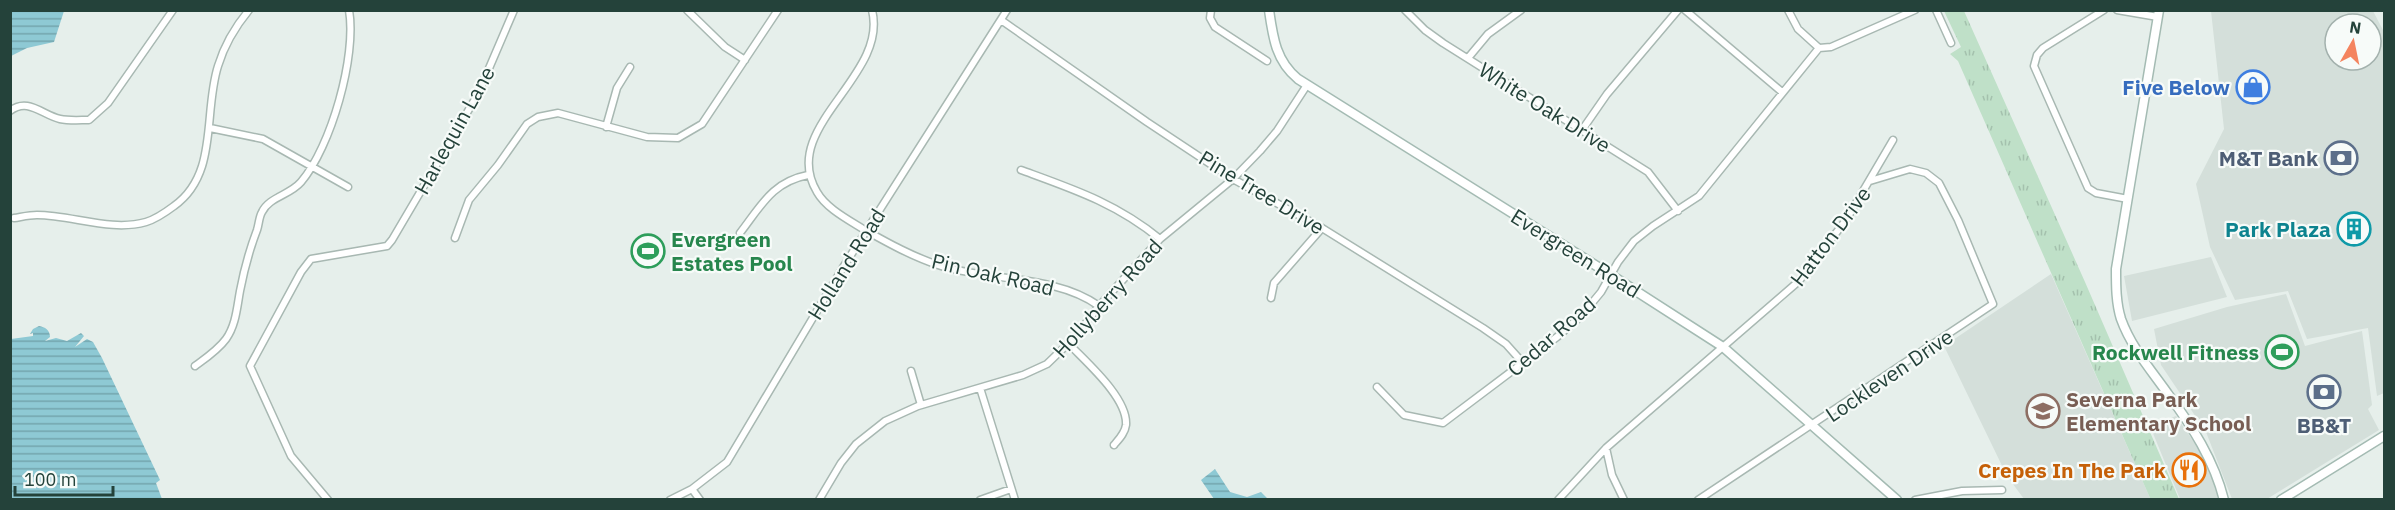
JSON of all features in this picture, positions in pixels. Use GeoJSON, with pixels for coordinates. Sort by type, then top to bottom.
{"type":"FeatureCollection","features":[{"type":"Feature","properties":{"kind":"street"},"geometry":{"type":"LineString","coordinates":[[10,111],[15,107],[26,105],[60,119],[89,120],[108,103],[173,10]]}},
{"type":"Feature","properties":{"kind":"street"},"geometry":{"type":"LineString","coordinates":[[14,218],[37,215],[125,225],[147,222],[163,214],[190,192],[207,149],[212,97],[218,66],[228,40],[249,10]]}},
{"type":"Feature","properties":{"kind":"street"},"geometry":{"type":"LineString","coordinates":[[195,366],[226,339],[233,326],[246,258],[261,213],[271,202],[300,183],[313,165],[327,134],[352,43],[350,10]]}},
{"type":"Feature","properties":{"kind":"street","name":"Harlequin Lane"},"geometry":{"type":"LineString","coordinates":[[328,500],[291,456],[250,366],[301,272],[311,259],[387,246],[478,94],[514,10]]}},
{"type":"Feature","properties":{"kind":"street"},"geometry":{"type":"LineString","coordinates":[[687,10],[725,47],[744,60]]}},
{"type":"Feature","properties":{"kind":"street"},"geometry":{"type":"LineString","coordinates":[[455,238],[469,200],[498,165],[527,124],[538,117],[558,113],[647,137],[673,140],[685,135],[702,124],[778,10]]}},
{"type":"Feature","properties":{"kind":"street"},"geometry":{"type":"LineString","coordinates":[[740,233],[778,186],[789,180],[808,175],[808,158],[814,138],[855,75],[872,42],[874,19],[872,10]]}},
{"type":"Feature","properties":{"kind":"street","name":"Holland Road"},"geometry":{"type":"LineString","coordinates":[[670,500],[692,489],[727,462],[790,353],[1007,10]]}},
{"type":"Feature","properties":{"kind":"street"},"geometry":{"type":"LineString","coordinates":[[1211,10],[1210,18],[1215,27],[1267,61]]}},
{"type":"Feature","properties":{"kind":"street","name":"Evergreen Road"},"geometry":{"type":"LineString","coordinates":[[1269,10],[1272,34],[1279,56],[1290,72],[1307,85],[1611,274],[1723,347],[1897,500]]}},
{"type":"Feature","properties":{"kind":"street","name":"White Oak Drive"},"geometry":{"type":"LineString","coordinates":[[1405,10],[1425,30],[1648,172],[1678,211]]}},
{"type":"Feature","properties":{"kind":"street"},"geometry":{"type":"LineString","coordinates":[[1468,58],[1488,34],[1521,10]]}},
{"type":"Feature","properties":{"kind":"street"},"geometry":{"type":"LineString","coordinates":[[1582,130],[1607,94],[1678,10]]}},
{"type":"Feature","properties":{"kind":"street"},"geometry":{"type":"LineString","coordinates":[[1685,10],[1782,92]]}},
{"type":"Feature","properties":{"kind":"street"},"geometry":{"type":"LineString","coordinates":[[1788,10],[1798,29],[1819,48],[1832,47],[1915,10]]}},
{"type":"Feature","properties":{"kind":"street"},"geometry":{"type":"LineString","coordinates":[[1936,10],[1951,43]]}},
{"type":"Feature","properties":{"kind":"street"},"geometry":{"type":"LineString","coordinates":[[2104,10],[2043,48],[2037,55],[2034,66],[2088,188],[2096,193],[2128,199]]}},
{"type":"Feature","properties":{"kind":"street"},"geometry":{"type":"LineString","coordinates":[[2117,10],[2159,14],[2116,269],[2117,303],[2131,341],[2175,402],[2202,446],[2215,470],[2224,500]]}},
{"type":"Feature","properties":{"kind":"street","name":"Pine Tree Drive"},"geometry":{"type":"LineString","coordinates":[[1001,20],[1233,179],[1322,228],[1483,328],[1506,344],[1523,363]]}},
{"type":"Feature","properties":{"kind":"street","name":"Cedar Road"},"geometry":{"type":"LineString","coordinates":[[1377,387],[1404,415],[1443,423],[1523,363],[1582,315],[1601,292],[1634,241],[1699,196],[1819,48]]}},
{"type":"Feature","properties":{"kind":"street"},"geometry":{"type":"LineString","coordinates":[[606,127],[617,88],[630,67]]}},
{"type":"Feature","properties":{"kind":"street","name":"Hollyberry Road"},"geometry":{"type":"LineString","coordinates":[[819,500],[841,463],[864,436],[885,421],[921,405],[980,388],[1047,364],[1069,344],[1099,306],[1160,239],[1233,179],[1277,131],[1307,85]]}},
{"type":"Feature","properties":{"kind":"street"},"geometry":{"type":"LineString","coordinates":[[210,128],[263,139],[313,165],[348,187]]}},
{"type":"Feature","properties":{"kind":"street"},"geometry":{"type":"LineString","coordinates":[[1870,181],[1893,140]]}},
{"type":"Feature","properties":{"kind":"street","name":"Hatton Drive"},"geometry":{"type":"LineString","coordinates":[[1558,500],[1606,448],[1799,281],[1846,220],[1870,181],[1910,169],[1926,173],[1939,183],[1958,220],[1993,304],[1965,323]]}},
{"type":"Feature","properties":{"kind":"street"},"geometry":{"type":"LineString","coordinates":[[1021,170],[1084,192],[1121,211],[1160,239]]}},
{"type":"Feature","properties":{"kind":"street","name":"Pin Oak Road"},"geometry":{"type":"LineString","coordinates":[[808,175],[821,200],[903,252],[941,266],[1064,290],[1099,306]]}},
{"type":"Feature","properties":{"kind":"street"},"geometry":{"type":"LineString","coordinates":[[1272,298],[1274,283],[1322,228]]}},
{"type":"Feature","properties":{"kind":"street","name":"Lockleven Drive"},"geometry":{"type":"LineString","coordinates":[[1698,500],[1965,323]]}},
{"type":"Feature","properties":{"kind":"street"},"geometry":{"type":"LineString","coordinates":[[1069,344],[1103,380],[1121,404],[1126,425],[1124,433],[1114,445]]}},
{"type":"Feature","properties":{"kind":"street"},"geometry":{"type":"LineString","coordinates":[[911,371],[921,405]]}},
{"type":"Feature","properties":{"kind":"street"},"geometry":{"type":"LineString","coordinates":[[980,388],[1015,500]]}},
{"type":"Feature","properties":{"kind":"street"},"geometry":{"type":"LineString","coordinates":[[2283,499],[2385,436]]}},
{"type":"Feature","properties":{"kind":"street"},"geometry":{"type":"LineString","coordinates":[[1606,448],[1612,475],[1624,500]]}},
{"type":"Feature","properties":{"kind":"street"},"geometry":{"type":"LineString","coordinates":[[692,489],[700,500]]}},
{"type":"Feature","properties":{"kind":"street"},"geometry":{"type":"LineString","coordinates":[[980,500],[1011,489]]}},
{"type":"Feature","properties":{"kind":"street"},"geometry":{"type":"LineString","coordinates":[[1915,500],[1962,491],[2002,490]]}},
{"type":"Feature","properties":{"kind":"shaded area"},"geometry":{"type":"Polygon","coordinates":[[[2211,11],[2373,11],[2323,12],[2323,72],[2383,72],[2383,30],[2384,393],[2377,396],[2368,328],[2307,339],[2288,291],[2235,300],[2210,247],[2196,184],[2224,129],[2211,11]]]}},
{"type":"Feature","properties":{"kind":"shaded area"},"geometry":{"type":"Polygon","coordinates":[[[2211,257],[2227,297],[2132,321],[2124,276],[2211,257]]]}},
{"type":"Feature","properties":{"kind":"shaded area","name":"Severna Park Elementary School"},"geometry":{"type":"Polygon","coordinates":[[[2051,274],[2150,499],[2024,499],[2007,476],[1944,346],[2051,274]]]}},
{"type":"Feature","properties":{"kind":"shaded area"},"geometry":{"type":"Polygon","coordinates":[[[2286,294],[2305,346],[2362,331],[2372,405],[2368,409],[2379,430],[2267,499],[2232,499],[2206,432],[2161,365],[2154,329],[2227,307],[2286,294]]]}},
{"type":"Feature","properties":{"kind":"shaded area"},"geometry":{"type":"Polygon","coordinates":[[[2176,416],[2198,448],[2217,489],[2218,499],[2180,499],[2150,426],[2176,416]]]}},
{"type":"Feature","properties":{"kind":"green space"},"geometry":{"type":"Polygon","coordinates":[[[1944,11],[1964,11],[2179,499],[2150,498],[1958,61],[1950,54],[1961,47],[1944,11]]]}},
{"type":"Feature","properties":{"kind":"water"},"geometry":{"type":"Polygon","coordinates":[[[11,10],[64,11],[54,42],[27,48],[11,56],[11,10]]]}},
{"type":"Feature","properties":{"kind":"water"},"geometry":{"type":"Polygon","coordinates":[[[39,326],[49,332],[50,337],[45,341],[56,338],[67,341],[81,333],[84,336],[75,347],[87,339],[93,342],[160,480],[156,483],[162,499],[11,499],[11,339],[33,336],[33,333],[30,334],[33,329],[39,326]]]}},
{"type":"Feature","properties":{"kind":"water"},"geometry":{"type":"Polygon","coordinates":[[[1215,469],[1230,492],[1247,497],[1261,492],[1268,499],[1214,499],[1201,480],[1215,469]]]}},
{"type":"Feature","properties":{"kind":"place","name":"Five Below"},"geometry":{"type":"Point","coordinates":[2253,87]}},
{"type":"Feature","properties":{"kind":"place","name":"M&T Bank"},"geometry":{"type":"Point","coordinates":[2341,158]}},
{"type":"Feature","properties":{"kind":"place","name":"Park Plaza"},"geometry":{"type":"Point","coordinates":[2354,229]}},
{"type":"Feature","properties":{"kind":"place","name":"Evergreen Estates Pool"},"geometry":{"type":"Point","coordinates":[648,251]}},
{"type":"Feature","properties":{"kind":"place","name":"Rockwell Fitness"},"geometry":{"type":"Point","coordinates":[2282,352]}},
{"type":"Feature","properties":{"kind":"place","name":"BB&T"},"geometry":{"type":"Point","coordinates":[2324,392]}},
{"type":"Feature","properties":{"kind":"place","name":"Severna Park Elementary School"},"geometry":{"type":"Point","coordinates":[2043,411]}},
{"type":"Feature","properties":{"kind":"place","name":"Crepes In The Park"},"geometry":{"type":"Point","coordinates":[2189,470]}}]}
